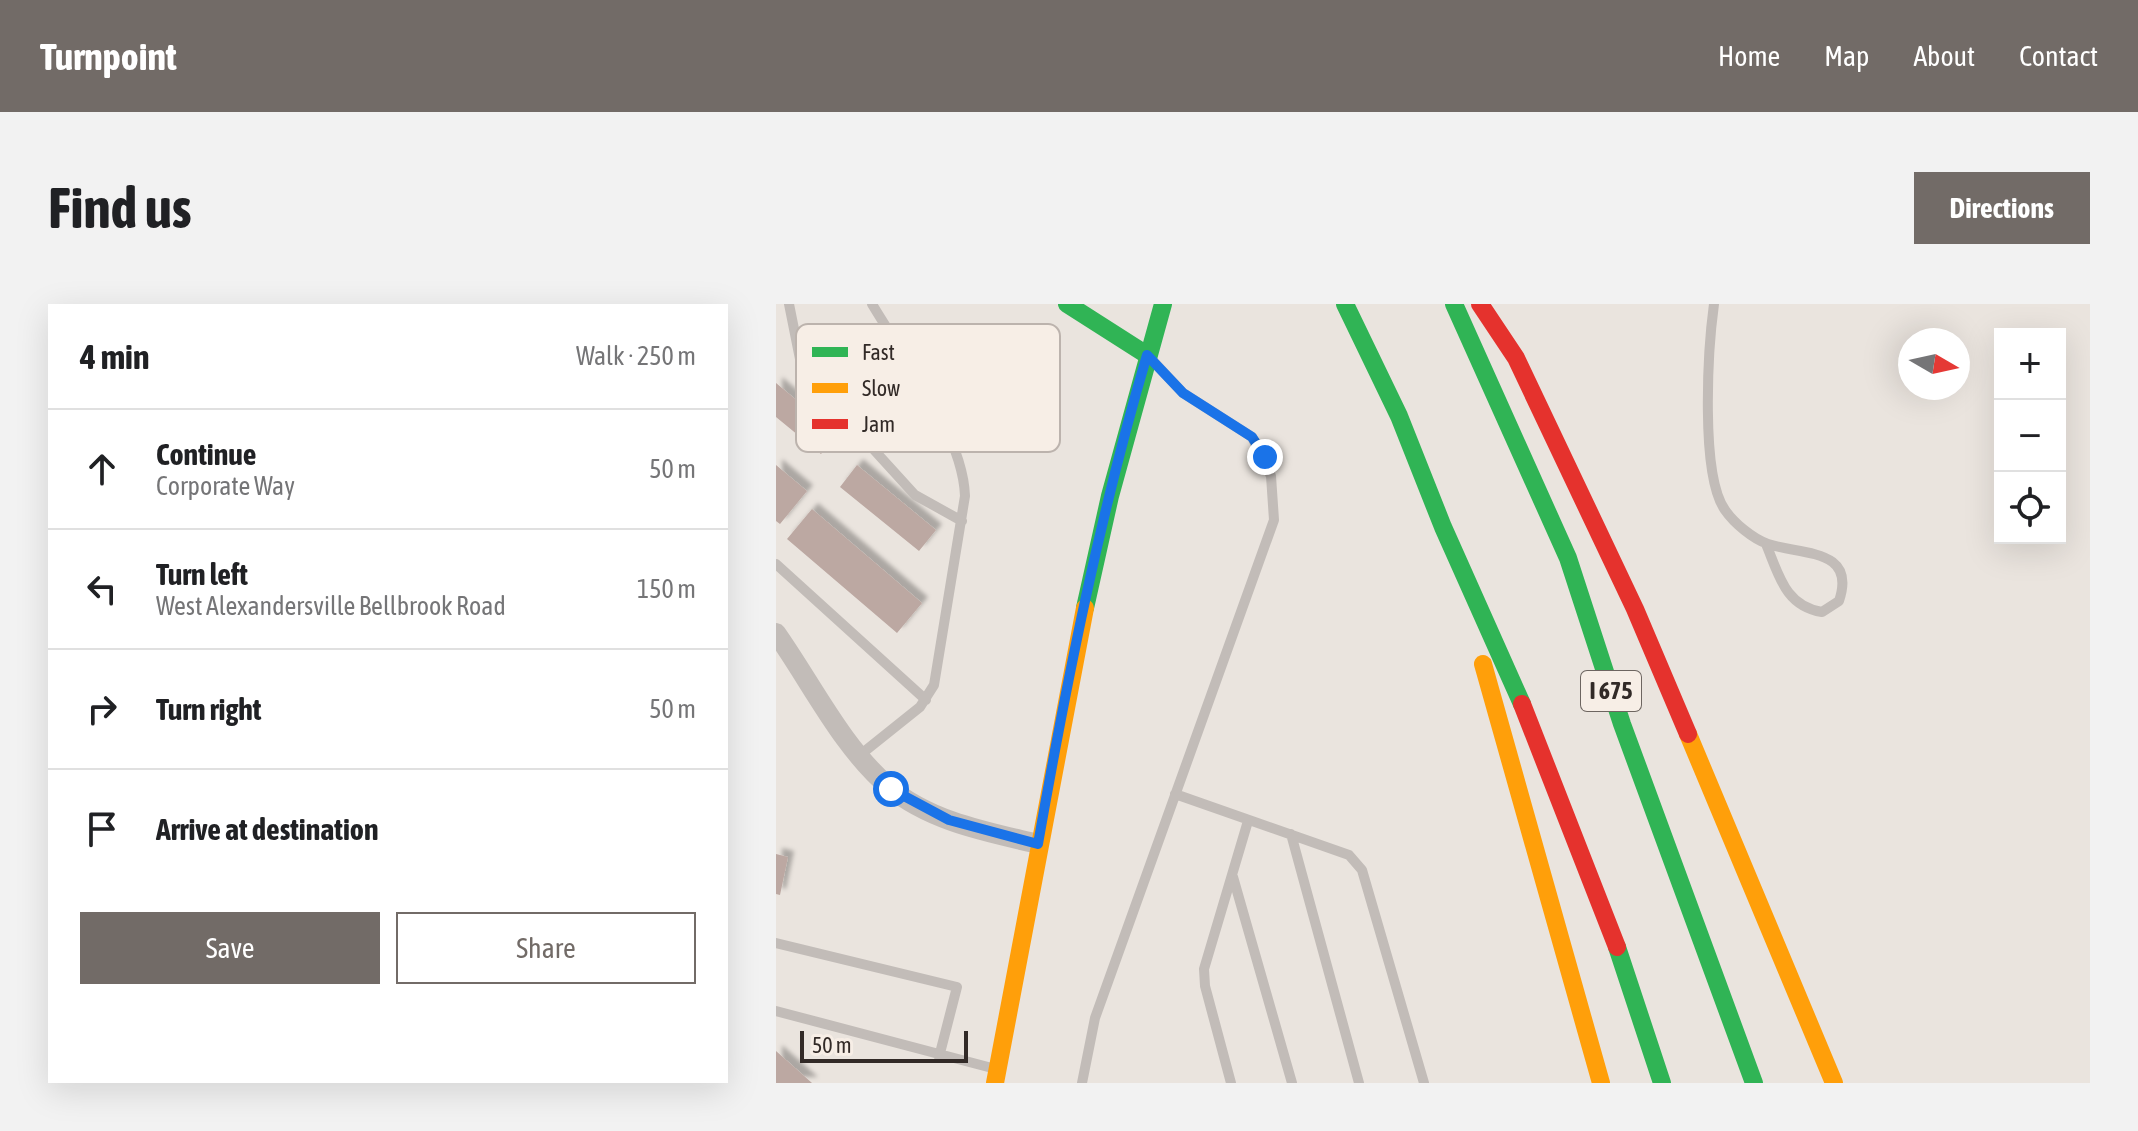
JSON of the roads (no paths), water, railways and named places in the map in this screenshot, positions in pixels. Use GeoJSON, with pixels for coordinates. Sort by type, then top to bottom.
{"type":"FeatureCollection","features":[{"type":"Feature","properties":{"kind":"main road"},"geometry":{"type":"LineString","coordinates":[[1067,304],[1147,355]]}},
{"type":"Feature","properties":{"kind":"main road"},"geometry":{"type":"LineString","coordinates":[[997,1076],[1083,605],[1126,426],[1163,304]]}},
{"type":"Feature","properties":{"kind":"main road"},"geometry":{"type":"LineString","coordinates":[[1345,304],[1399,416],[1443,527],[1485,615],[1548,767],[1615,940],[1662,1083]]}},
{"type":"Feature","properties":{"kind":"main road","name":"I 675"},"geometry":{"type":"LineString","coordinates":[[1454,304],[1568,558],[1622,724],[1754,1083]]}},
{"type":"Feature","properties":{"kind":"main road"},"geometry":{"type":"LineString","coordinates":[[1480,304],[1516,358],[1635,609],[1834,1083]]}},
{"type":"Feature","properties":{"kind":"main road"},"geometry":{"type":"LineString","coordinates":[[1443,527],[1601,1083]]}},
{"type":"Feature","properties":{"kind":"street"},"geometry":{"type":"LineString","coordinates":[[776,633],[860,755],[891,789],[922,808],[981,830],[1038,844]]}},
{"type":"Feature","properties":{"kind":"lane"},"geometry":{"type":"LineString","coordinates":[[789,304],[796,339]]}},
{"type":"Feature","properties":{"kind":"lane"},"geometry":{"type":"LineString","coordinates":[[872,304],[884,324]]}},
{"type":"Feature","properties":{"kind":"lane"},"geometry":{"type":"LineString","coordinates":[[1714,304],[1707,400],[1716,488],[1724,509],[1740,526],[1766,544],[1830,560],[1840,569],[1844,580],[1839,601],[1822,612],[1796,604],[1785,590],[1766,544]]}},
{"type":"Feature","properties":{"kind":"lane"},"geometry":{"type":"LineString","coordinates":[[1082,1083],[1095,1018],[1255,581],[1274,520],[1274,498],[1265,457],[1252,437],[1183,393],[1147,355]]}},
{"type":"Feature","properties":{"kind":"lane"},"geometry":{"type":"LineString","coordinates":[[876,452],[915,495],[962,521]]}},
{"type":"Feature","properties":{"kind":"lane"},"geometry":{"type":"LineString","coordinates":[[860,755],[926,700],[934,685],[962,521],[964,476],[957,452]]}},
{"type":"Feature","properties":{"kind":"lane"},"geometry":{"type":"LineString","coordinates":[[776,564],[926,700]]}},
{"type":"Feature","properties":{"kind":"lane"},"geometry":{"type":"LineString","coordinates":[[1175,794],[1349,855],[1362,870],[1424,1083]]}},
{"type":"Feature","properties":{"kind":"lane"},"geometry":{"type":"LineString","coordinates":[[1231,1083],[1205,986],[1204,969],[1248,821]]}},
{"type":"Feature","properties":{"kind":"lane"},"geometry":{"type":"LineString","coordinates":[[1291,834],[1359,1083]]}},
{"type":"Feature","properties":{"kind":"lane"},"geometry":{"type":"LineString","coordinates":[[1232,875],[1292,1083]]}},
{"type":"Feature","properties":{"kind":"lane"},"geometry":{"type":"LineString","coordinates":[[776,943],[957,987],[939,1057]]}},
{"type":"Feature","properties":{"kind":"lane"},"geometry":{"type":"LineString","coordinates":[[776,1011],[997,1076]]}}]}
